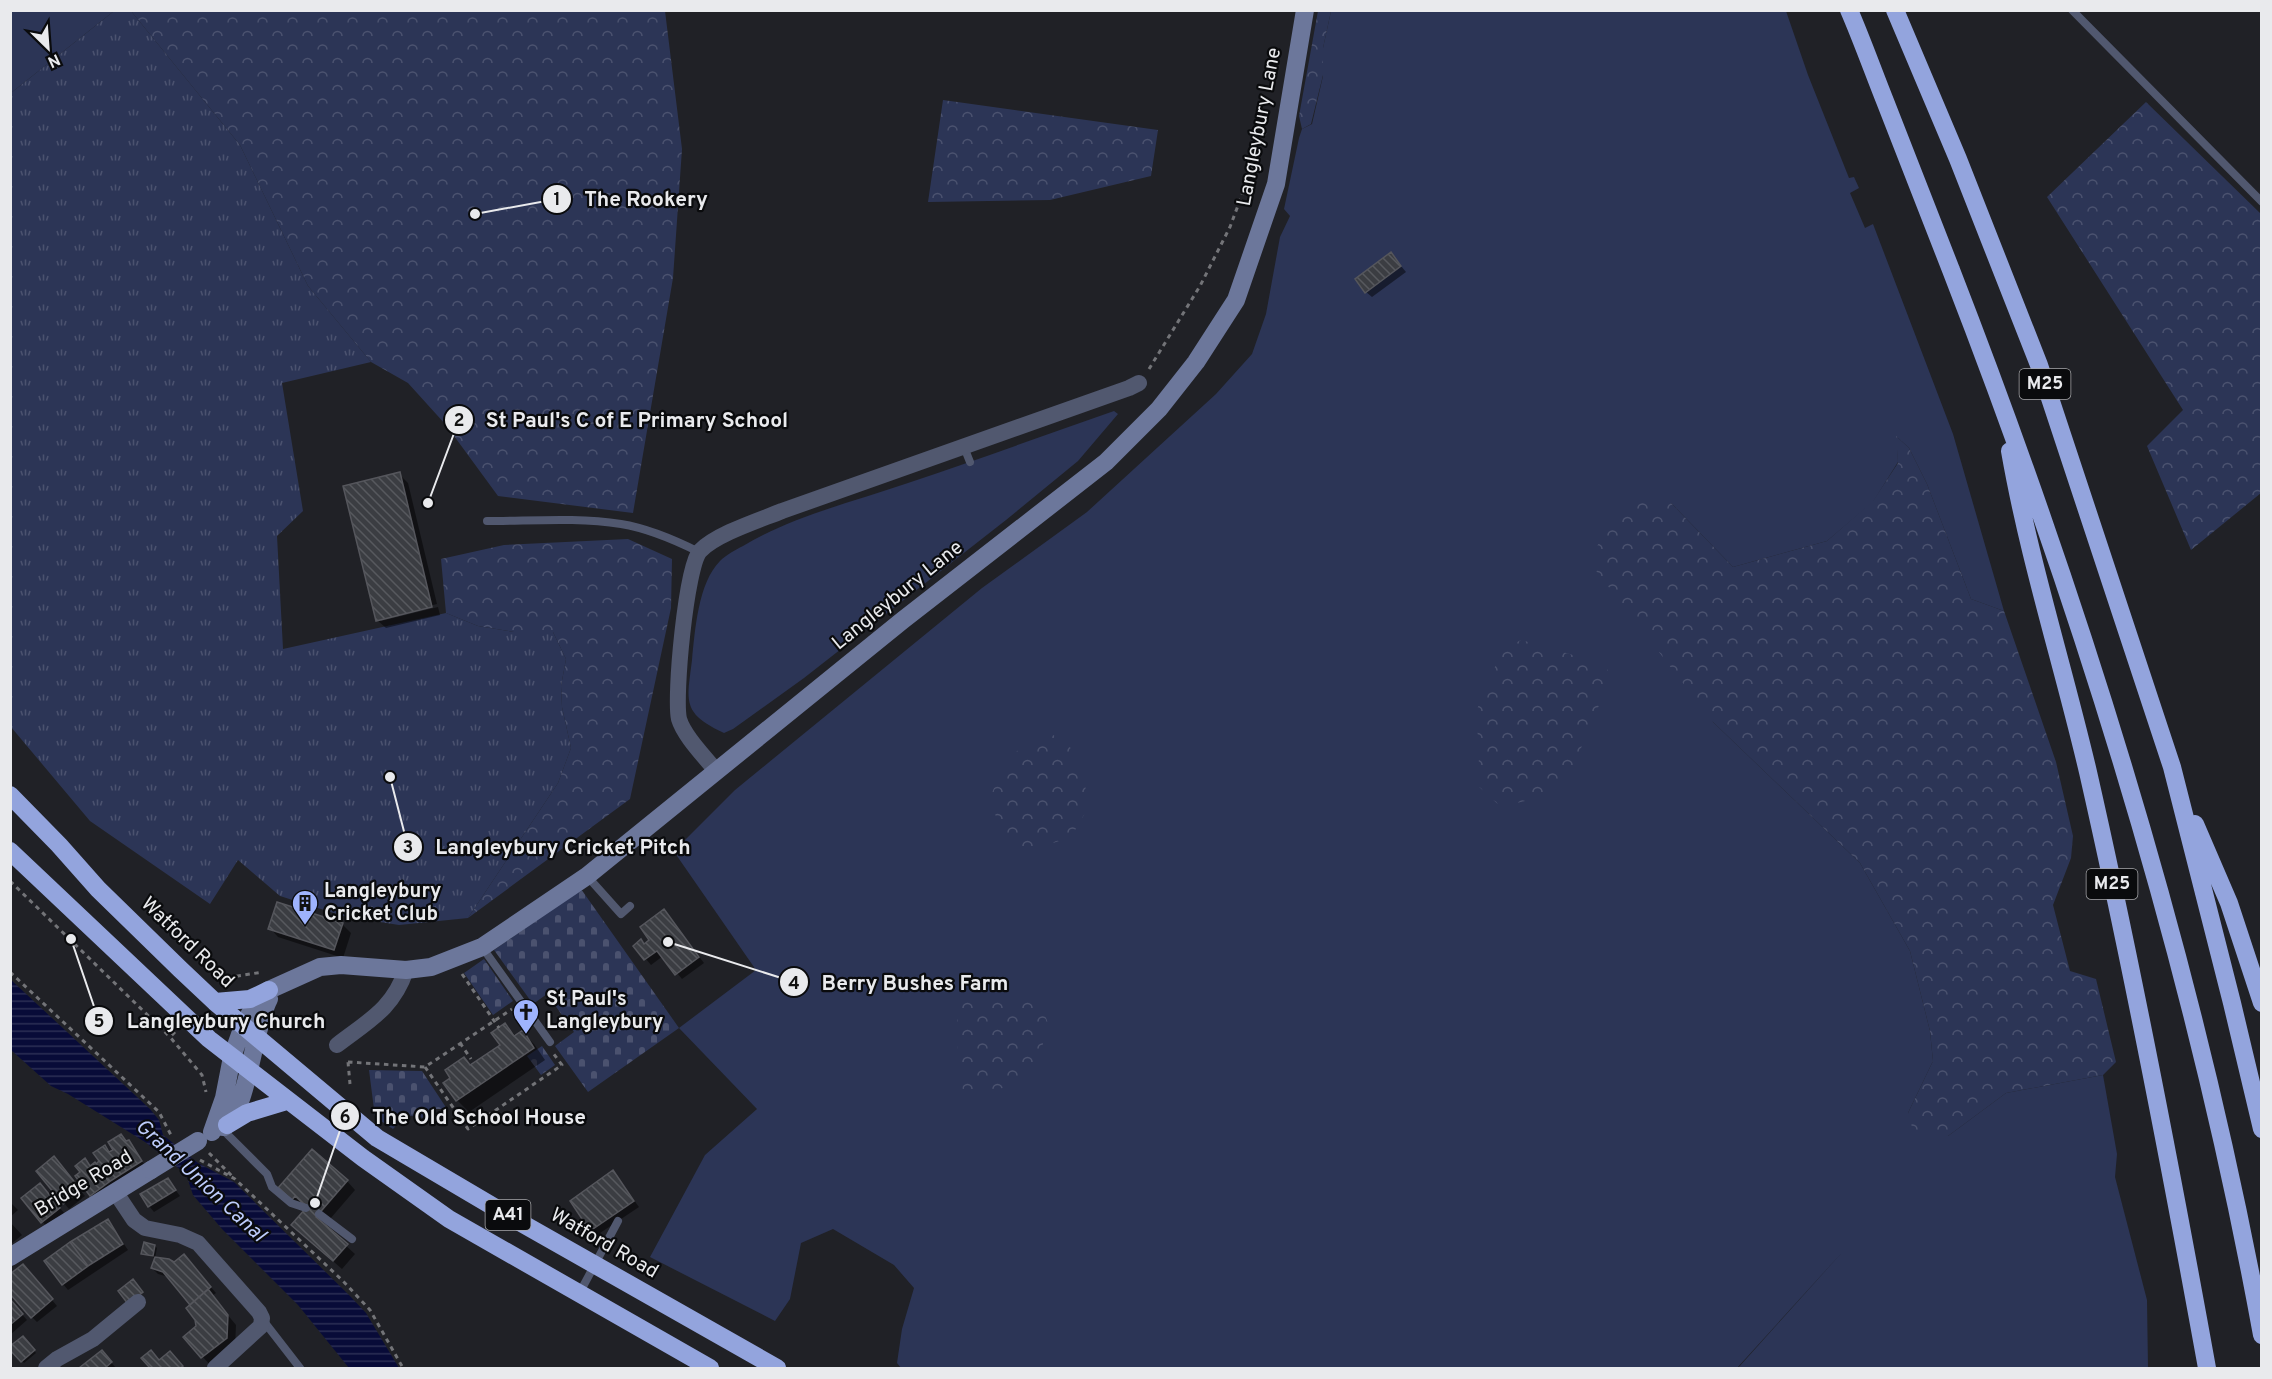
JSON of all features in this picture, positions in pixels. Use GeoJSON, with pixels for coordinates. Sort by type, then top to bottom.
{"type":"FeatureCollection","features":[{"type":"Feature","properties":{"kind":"highway","name":"M25"},"geometry":{"type":"LineString","coordinates":[[1849,10],[2001,402],[2045,523],[2122,761],[2188,994],[2244,1236],[2262,1335]]}},
{"type":"Feature","properties":{"kind":"highway","name":"M25"},"geometry":{"type":"LineString","coordinates":[[1895,10],[1958,159],[2039,365],[2172,767],[2262,1129]]}},
{"type":"Feature","properties":{"kind":"highway","name":"M25"},"geometry":{"type":"LineString","coordinates":[[2001,402],[2020,509],[2084,756],[2107,858],[2174,1182],[2207,1368]]}},
{"type":"Feature","properties":{"kind":"highway","name":"M25"},"geometry":{"type":"LineString","coordinates":[[2172,767],[2229,903],[2262,1003]]}},
{"type":"Feature","properties":{"kind":"highway","name":"Watford Road"},"geometry":{"type":"LineString","coordinates":[[10,795],[98,889],[216,995],[250,1031],[377,1138],[594,1265],[777,1368]]}},
{"type":"Feature","properties":{"kind":"highway","name":"A41"},"geometry":{"type":"LineString","coordinates":[[10,851],[209,1039],[363,1158],[449,1219],[710,1368]]}},
{"type":"Feature","properties":{"kind":"highway"},"geometry":{"type":"LineString","coordinates":[[216,995],[250,999],[275,987]]}},
{"type":"Feature","properties":{"kind":"highway"},"geometry":{"type":"LineString","coordinates":[[207,1138],[247,1113],[287,1101]]}},
{"type":"Feature","properties":{"kind":"street","name":"Langleybury Lane"},"geometry":{"type":"LineString","coordinates":[[275,987],[320,967],[340,964],[406,970],[431,967],[482,946],[586,876],[903,620],[1106,462],[1159,409],[1196,362],[1236,300],[1276,184],[1305,10]]}},
{"type":"Feature","properties":{"kind":"street"},"geometry":{"type":"LineString","coordinates":[[716,771],[683,727],[679,719],[677,695],[685,613],[693,568],[699,552],[741,527],[772,515],[967,454],[1139,383]]}},
{"type":"Feature","properties":{"kind":"street"},"geometry":{"type":"LineString","coordinates":[[337,1045],[389,1004],[397,994],[406,970]]}},
{"type":"Feature","properties":{"kind":"street","name":"Bridge Road"},"geometry":{"type":"LineString","coordinates":[[10,1257],[207,1138],[240,1106],[248,1070],[250,1031],[258,999],[275,987]]}},
{"type":"Feature","properties":{"kind":"street","name":"Bridge Road"},"geometry":{"type":"LineString","coordinates":[[207,1138],[224,1098],[232,1057],[250,1031]]}},
{"type":"Feature","properties":{"kind":"street"},"geometry":{"type":"LineString","coordinates":[[116,1193],[134,1220],[145,1228],[180,1235],[198,1243],[262,1318],[261,1326],[216,1368]]}},
{"type":"Feature","properties":{"kind":"street"},"geometry":{"type":"LineString","coordinates":[[46,1368],[57,1359],[93,1339],[138,1302]]}},
{"type":"Feature","properties":{"kind":"lane"},"geometry":{"type":"LineString","coordinates":[[2072,10],[2262,202]]}},
{"type":"Feature","properties":{"kind":"lane"},"geometry":{"type":"LineString","coordinates":[[486,521],[585,520],[624,524],[681,543],[699,552]]}},
{"type":"Feature","properties":{"kind":"lane"},"geometry":{"type":"LineString","coordinates":[[586,876],[621,914],[630,906]]}},
{"type":"Feature","properties":{"kind":"lane"},"geometry":{"type":"LineString","coordinates":[[482,946],[550,1042]]}},
{"type":"Feature","properties":{"kind":"lane"},"geometry":{"type":"LineString","coordinates":[[207,1138],[225,1132],[267,1174],[272,1187],[291,1203],[306,1208]]}},
{"type":"Feature","properties":{"kind":"lane"},"geometry":{"type":"LineString","coordinates":[[319,1214],[352,1239]]}},
{"type":"Feature","properties":{"kind":"lane"},"geometry":{"type":"LineString","coordinates":[[579,1294],[618,1221]]}},
{"type":"Feature","properties":{"kind":"lane"},"geometry":{"type":"LineString","coordinates":[[262,1318],[300,1368]]}},
{"type":"Feature","properties":{"kind":"path"},"geometry":{"type":"LineString","coordinates":[[1139,383],[1169,339],[1214,259],[1243,196],[1265,132]]}},
{"type":"Feature","properties":{"kind":"path"},"geometry":{"type":"LineString","coordinates":[[10,881],[170,1037],[202,1075],[206,1095]]}},
{"type":"Feature","properties":{"kind":"path"},"geometry":{"type":"LineString","coordinates":[[10,972],[159,1112],[171,1136],[178,1142]]}},
{"type":"Feature","properties":{"kind":"path"},"geometry":{"type":"LineString","coordinates":[[216,995],[225,978],[263,972],[275,987]]}},
{"type":"Feature","properties":{"kind":"path"},"geometry":{"type":"LineString","coordinates":[[461,973],[499,1028]]}},
{"type":"Feature","properties":{"kind":"path"},"geometry":{"type":"LineString","coordinates":[[348,1062],[425,1067],[521,1002]]}},
{"type":"Feature","properties":{"kind":"path"},"geometry":{"type":"LineString","coordinates":[[170,1037],[175,1031]]}},
{"type":"Feature","properties":{"kind":"path"},"geometry":{"type":"LineString","coordinates":[[425,1067],[468,1130],[562,1065],[550,1047],[550,1042]]}},
{"type":"Feature","properties":{"kind":"path"},"geometry":{"type":"LineString","coordinates":[[460,1044],[471,1059]]}},
{"type":"Feature","properties":{"kind":"path"},"geometry":{"type":"LineString","coordinates":[[337,1045],[340,1054],[348,1062],[350,1084]]}},
{"type":"Feature","properties":{"kind":"path"},"geometry":{"type":"LineString","coordinates":[[207,1138],[235,1179]]}},
{"type":"Feature","properties":{"kind":"path"},"geometry":{"type":"LineString","coordinates":[[207,1138],[235,1179],[343,1281],[370,1310],[403,1368]]}},
{"type":"Feature","properties":{"kind":"green space"},"geometry":{"type":"Polygon","coordinates":[[[11,11],[114,11],[11,93],[11,11]]]}},
{"type":"Feature","properties":{"kind":"green space"},"geometry":{"type":"Polygon","coordinates":[[[114,11],[131,11],[240,145],[308,286],[371,362],[282,383],[303,511],[277,536],[283,649],[446,613],[478,626],[514,632],[553,632],[566,659],[561,686],[562,707],[571,748],[558,783],[468,918],[399,925],[343,916],[280,896],[238,860],[210,904],[90,821],[11,727],[11,93],[114,11]]]}},
{"type":"Feature","properties":{"kind":"green space"},"geometry":{"type":"Polygon","coordinates":[[[131,11],[665,11],[682,149],[673,278],[633,513],[498,496],[446,425],[408,383],[371,362],[308,286],[240,145],[131,11]]]}},
{"type":"Feature","properties":{"kind":"green space"},"geometry":{"type":"Polygon","coordinates":[[[1318,11],[1331,11],[1323,48],[1323,75],[1311,124],[1302,129],[1299,116],[1318,11]]]}},
{"type":"Feature","properties":{"kind":"green space"},"geometry":{"type":"Polygon","coordinates":[[[1331,11],[1786,11],[1808,75],[1849,178],[1854,177],[1859,188],[1850,193],[1865,228],[1873,224],[1953,434],[2004,611],[1971,599],[1927,484],[1909,448],[1897,437],[1898,462],[1873,502],[1827,541],[1733,567],[1671,503],[1713,722],[1860,863],[1910,951],[1930,1031],[1933,1061],[1908,1113],[1948,1136],[2006,1093],[2103,1075],[2117,1154],[2115,1177],[2147,1300],[2148,1368],[1738,1368],[1846,1248],[1737,1368],[901,1368],[897,1363],[902,1329],[914,1288],[894,1265],[833,1229],[801,1243],[790,1299],[775,1321],[650,1257],[705,1155],[757,1109],[679,1028],[756,970],[677,856],[684,841],[735,790],[982,588],[1087,512],[1216,394],[1252,354],[1266,314],[1280,237],[1290,216],[1284,209],[1299,138],[1302,129],[1312,124],[1323,76],[1323,48],[1331,11]]]}},
{"type":"Feature","properties":{"kind":"green space"},"geometry":{"type":"Polygon","coordinates":[[[943,100],[1158,130],[1151,176],[1050,200],[928,202],[943,100]]]}},
{"type":"Feature","properties":{"kind":"green space"},"geometry":{"type":"Polygon","coordinates":[[[2146,102],[2261,214],[2261,493],[2191,550],[2147,446],[2183,410],[2047,197],[2146,102]]]}},
{"type":"Feature","properties":{"kind":"green space"},"geometry":{"type":"Polygon","coordinates":[[[1114,411],[1118,414],[1078,461],[804,678],[733,729],[724,733],[700,719],[694,712],[690,704],[689,686],[702,594],[713,570],[728,555],[762,535],[824,510],[1114,411]]]}},
{"type":"Feature","properties":{"kind":"green space"},"geometry":{"type":"Polygon","coordinates":[[[1896,436],[1909,448],[1927,484],[1971,599],[2004,611],[2056,762],[2073,836],[2071,858],[2053,905],[2070,971],[2096,979],[2116,1062],[2103,1075],[2006,1093],[1948,1136],[1914,1134],[1908,1113],[1933,1061],[1930,1031],[1910,951],[1860,863],[1713,722],[1587,559],[1613,525],[1645,497],[1671,503],[1733,567],[1827,541],[1873,501],[1898,463],[1896,436]]]}},
{"type":"Feature","properties":{"kind":"green space"},"geometry":{"type":"Polygon","coordinates":[[[628,539],[672,559],[671,608],[630,799],[468,918],[558,783],[571,748],[562,707],[561,686],[566,659],[553,632],[514,632],[478,626],[446,613],[441,559],[504,545],[628,539]]]}},
{"type":"Feature","properties":{"kind":"green space"},"geometry":{"type":"Polygon","coordinates":[[[1521,640],[1597,662],[1608,670],[1608,684],[1568,779],[1541,797],[1501,807],[1476,784],[1480,751],[1475,714],[1502,650],[1521,640]]]}},
{"type":"Feature","properties":{"kind":"green space"},"geometry":{"type":"Polygon","coordinates":[[[1053,735],[1068,744],[1083,768],[1088,808],[1071,837],[1032,850],[1010,842],[997,825],[992,793],[1005,760],[1024,746],[1053,735]]]}},
{"type":"Feature","properties":{"kind":"green space"},"geometry":{"type":"Polygon","coordinates":[[[581,889],[679,1028],[588,1092],[555,1046],[574,1032],[547,994],[533,1004],[494,950],[581,889]]]}},
{"type":"Feature","properties":{"kind":"green space"},"geometry":{"type":"Polygon","coordinates":[[[484,959],[513,1001],[493,1015],[464,973],[484,959]]]}},
{"type":"Feature","properties":{"kind":"green space"},"geometry":{"type":"Polygon","coordinates":[[[965,1001],[1040,1002],[1048,1023],[1038,1064],[1017,1087],[963,1091],[958,1060],[957,1011],[965,1001]]]}},
{"type":"Feature","properties":{"kind":"green space"},"geometry":{"type":"Polygon","coordinates":[[[542,1046],[555,1065],[541,1075],[527,1056],[542,1046]]]}},
{"type":"Feature","properties":{"kind":"green space"},"geometry":{"type":"Polygon","coordinates":[[[369,1070],[422,1071],[447,1109],[430,1109],[424,1118],[406,1115],[393,1129],[375,1117],[369,1070]]]}},
{"type":"Feature","properties":{"kind":"water","name":"Grand Union Canal"},"geometry":{"type":"Polygon","coordinates":[[[10,979],[150,1109],[159,1120],[163,1135],[198,1163],[234,1182],[350,1296],[366,1313],[399,1368],[349,1368],[298,1305],[222,1229],[193,1195],[186,1174],[145,1142],[68,1094],[51,1086],[11,1050],[10,979]]]}},
{"type":"Feature","properties":{"kind":"building"},"geometry":{"type":"Polygon","coordinates":[[[1391,252],[1401,266],[1365,293],[1355,279],[1391,252]]]}},
{"type":"Feature","properties":{"kind":"building"},"geometry":{"type":"Polygon","coordinates":[[[400,472],[432,607],[376,621],[343,486],[400,472]]]}},
{"type":"Feature","properties":{"kind":"building","name":"Langleybury Cricket Club"},"geometry":{"type":"Polygon","coordinates":[[[277,902],[343,923],[334,950],[268,929],[277,902]]]}},
{"type":"Feature","properties":{"kind":"building"},"geometry":{"type":"Polygon","coordinates":[[[664,909],[699,957],[675,975],[657,951],[644,960],[633,946],[641,939],[644,944],[649,940],[640,927],[664,909]]]}},
{"type":"Feature","properties":{"kind":"building"},"geometry":{"type":"Polygon","coordinates":[[[505,1023],[514,1036],[523,1030],[534,1048],[456,1101],[443,1083],[450,1078],[445,1070],[464,1057],[470,1065],[500,1045],[491,1033],[505,1023]]]}},
{"type":"Feature","properties":{"kind":"building"},"geometry":{"type":"Polygon","coordinates":[[[121,1134],[126,1141],[129,1140],[142,1161],[109,1182],[96,1164],[99,1161],[93,1153],[105,1145],[109,1152],[113,1150],[108,1142],[121,1134]]]}},
{"type":"Feature","properties":{"kind":"building"},"geometry":{"type":"Polygon","coordinates":[[[312,1149],[348,1180],[316,1217],[348,1244],[333,1261],[291,1225],[307,1207],[295,1196],[292,1200],[278,1188],[312,1149]]]}},
{"type":"Feature","properties":{"kind":"building"},"geometry":{"type":"Polygon","coordinates":[[[54,1156],[81,1190],[63,1204],[36,1171],[54,1156]]]}},
{"type":"Feature","properties":{"kind":"building"},"geometry":{"type":"Polygon","coordinates":[[[85,1158],[90,1166],[95,1162],[109,1182],[90,1196],[75,1176],[80,1172],[75,1166],[85,1158]]]}},
{"type":"Feature","properties":{"kind":"building"},"geometry":{"type":"Polygon","coordinates":[[[613,1170],[634,1201],[590,1231],[570,1201],[613,1170]]]}},
{"type":"Feature","properties":{"kind":"building"},"geometry":{"type":"Polygon","coordinates":[[[168,1178],[176,1190],[148,1207],[140,1194],[168,1178]]]}},
{"type":"Feature","properties":{"kind":"building"},"geometry":{"type":"Polygon","coordinates":[[[40,1183],[60,1208],[41,1223],[21,1198],[40,1183]]]}},
{"type":"Feature","properties":{"kind":"building"},"geometry":{"type":"Polygon","coordinates":[[[108,1219],[123,1244],[88,1266],[70,1242],[108,1219]]]}},
{"type":"Feature","properties":{"kind":"building"},"geometry":{"type":"Polygon","coordinates":[[[70,1242],[88,1266],[62,1285],[44,1261],[70,1242]]]}},
{"type":"Feature","properties":{"kind":"building"},"geometry":{"type":"Polygon","coordinates":[[[144,1242],[155,1245],[153,1256],[141,1254],[144,1242]]]}},
{"type":"Feature","properties":{"kind":"building"},"geometry":{"type":"Polygon","coordinates":[[[184,1254],[211,1287],[190,1305],[163,1272],[151,1268],[155,1257],[174,1262],[184,1254]]]}},
{"type":"Feature","properties":{"kind":"building"},"geometry":{"type":"Polygon","coordinates":[[[23,1264],[53,1299],[31,1318],[10,1294],[10,1274],[23,1264]]]}},
{"type":"Feature","properties":{"kind":"building"},"geometry":{"type":"Polygon","coordinates":[[[133,1279],[143,1292],[128,1304],[118,1291],[133,1279]]]}},
{"type":"Feature","properties":{"kind":"building"},"geometry":{"type":"Polygon","coordinates":[[[208,1289],[228,1315],[227,1338],[201,1358],[183,1337],[196,1326],[195,1320],[186,1308],[208,1289]]]}},
{"type":"Feature","properties":{"kind":"building"},"geometry":{"type":"Polygon","coordinates":[[[10,1299],[23,1314],[10,1325],[10,1299]]]}},
{"type":"Feature","properties":{"kind":"building"},"geometry":{"type":"Polygon","coordinates":[[[23,1336],[35,1350],[21,1362],[10,1350],[10,1346],[23,1336]]]}},
{"type":"Feature","properties":{"kind":"building"},"geometry":{"type":"Polygon","coordinates":[[[102,1350],[112,1362],[105,1368],[79,1368],[102,1350]]]}},
{"type":"Feature","properties":{"kind":"building"},"geometry":{"type":"Polygon","coordinates":[[[151,1350],[159,1360],[170,1351],[183,1366],[180,1368],[150,1368],[141,1358],[151,1350]]]}},
{"type":"Feature","properties":{"kind":"place","name":"The Rookery"},"geometry":{"type":"Point","coordinates":[475,214]}},
{"type":"Feature","properties":{"kind":"place","name":"St Paul's C of E Primary School"},"geometry":{"type":"Point","coordinates":[428,503]}},
{"type":"Feature","properties":{"kind":"place","name":"Langleybury Cricket Pitch"},"geometry":{"type":"Point","coordinates":[390,777]}},
{"type":"Feature","properties":{"kind":"place","name":"Langleybury Cricket Club"},"geometry":{"type":"Point","coordinates":[305,926]}},
{"type":"Feature","properties":{"kind":"place","name":"Langleybury Church"},"geometry":{"type":"Point","coordinates":[71,939]}},
{"type":"Feature","properties":{"kind":"place","name":"Berry Bushes Farm"},"geometry":{"type":"Point","coordinates":[668,942]}},
{"type":"Feature","properties":{"kind":"place","name":"St Paul's Langleybury"},"geometry":{"type":"Point","coordinates":[526,1035]}},
{"type":"Feature","properties":{"kind":"place","name":"The Old School House"},"geometry":{"type":"Point","coordinates":[315,1203]}}]}
